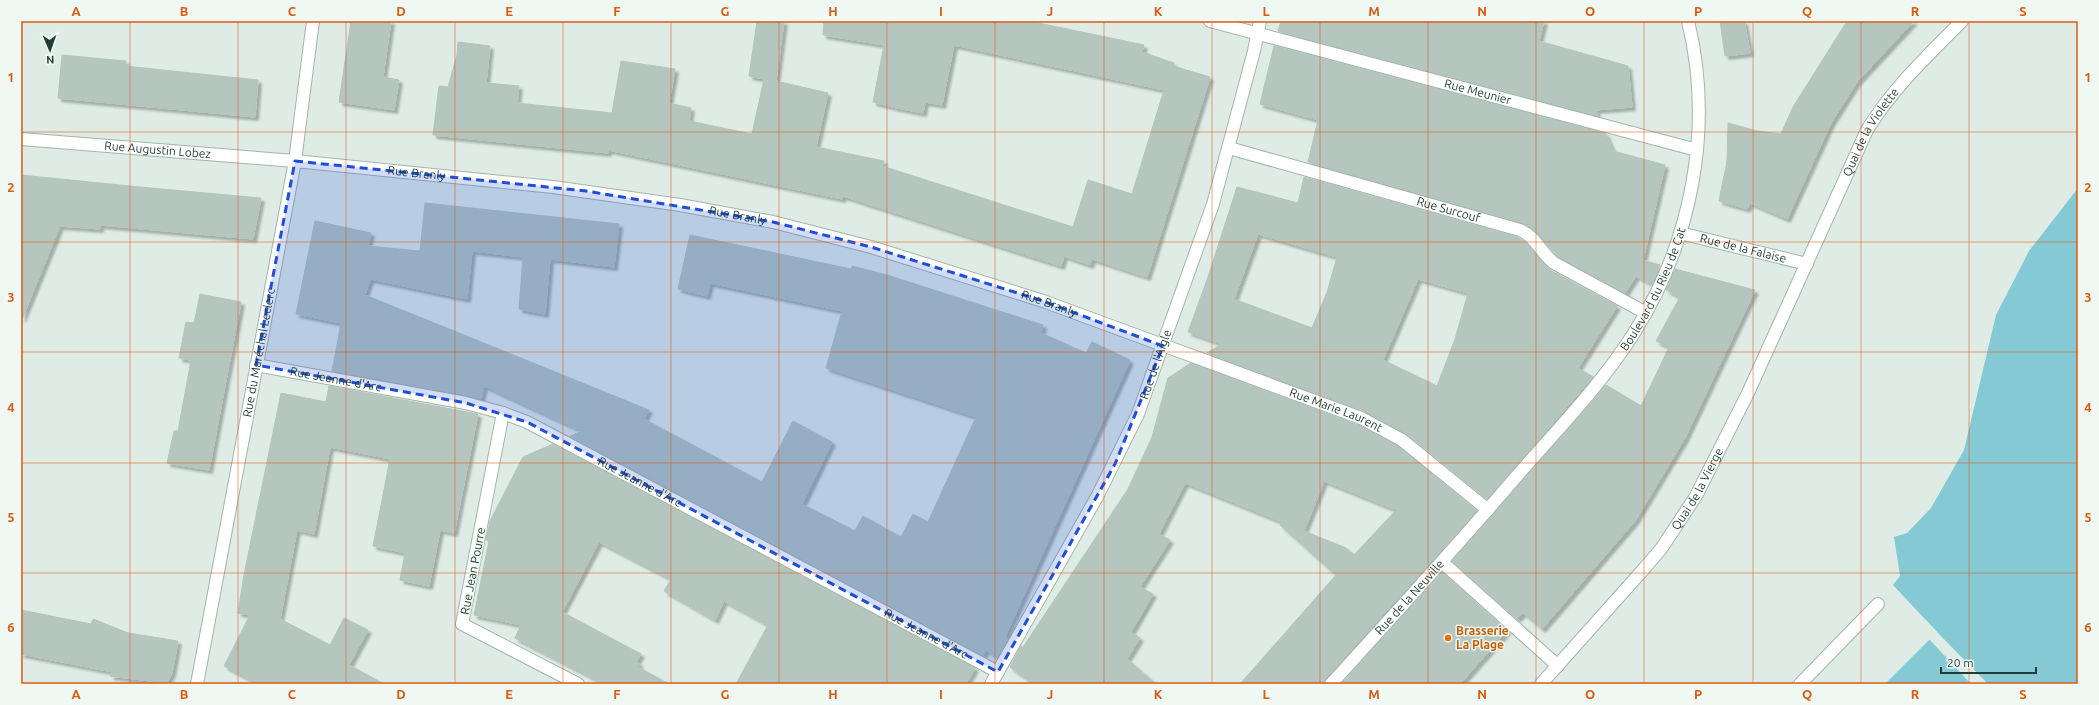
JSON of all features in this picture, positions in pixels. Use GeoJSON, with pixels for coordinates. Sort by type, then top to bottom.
{"type":"FeatureCollection","features":[{"type":"Feature","properties":{"kind":"street","name":"Rue du Maréchal Leclerc"},"geometry":{"type":"LineString","coordinates":[[197,684],[295,161],[313,21]]}},
{"type":"Feature","properties":{"kind":"street","name":"Rue Meunier"},"geometry":{"type":"LineString","coordinates":[[1210,21],[1259,27],[1697,150]]}},
{"type":"Feature","properties":{"kind":"street","name":"Boulevard du Rieu de Cat"},"geometry":{"type":"LineString","coordinates":[[1488,510],[1611,367],[1646,313],[1663,280],[1680,233],[1697,150],[1700,102],[1688,21]]}},
{"type":"Feature","properties":{"kind":"street","name":"Quai de la Violette"},"geometry":{"type":"LineString","coordinates":[[1807,264],[1858,148],[1876,116],[1912,70],[1962,21]]}},
{"type":"Feature","properties":{"kind":"street","name":"Rue de l'Aigle"},"geometry":{"type":"LineString","coordinates":[[991,684],[1115,464],[1138,414],[1206,227],[1229,148],[1259,27]]}},
{"type":"Feature","properties":{"kind":"street","name":"Rue Augustin Lobez"},"geometry":{"type":"LineString","coordinates":[[21,139],[295,161]]}},
{"type":"Feature","properties":{"kind":"street","name":"Rue Surcouf"},"geometry":{"type":"LineString","coordinates":[[1229,148],[1520,230],[1527,233],[1546,256],[1554,263],[1646,313]]}},
{"type":"Feature","properties":{"kind":"street","name":"Rue Branly"},"geometry":{"type":"LineString","coordinates":[[295,161],[586,191],[673,204],[772,222],[871,247],[1028,296],[1164,346]]}},
{"type":"Feature","properties":{"kind":"street","name":"Rue de la Falaise"},"geometry":{"type":"LineString","coordinates":[[1680,233],[1807,264]]}},
{"type":"Feature","properties":{"kind":"street","name":"Quai de la Vierge"},"geometry":{"type":"LineString","coordinates":[[1541,684],[1656,554],[1696,496],[1735,420],[1807,264]]}},
{"type":"Feature","properties":{"kind":"street","name":"Rue Marie Laurent"},"geometry":{"type":"LineString","coordinates":[[1164,346],[1313,399],[1382,428],[1422,455],[1488,510]]}},
{"type":"Feature","properties":{"kind":"street","name":"Rue Jeanne d'Arc"},"geometry":{"type":"LineString","coordinates":[[256,365],[466,403],[503,413],[545,432],[998,672]]}},
{"type":"Feature","properties":{"kind":"street","name":"Rue Jean Pourre"},"geometry":{"type":"LineString","coordinates":[[503,413],[462,624],[578,684]]}},
{"type":"Feature","properties":{"kind":"street","name":"Rue de la Neuville"},"geometry":{"type":"LineString","coordinates":[[1331,684],[1488,510]]}},
{"type":"Feature","properties":{"kind":"street"},"geometry":{"type":"LineString","coordinates":[[1442,562],[1558,666]]}},
{"type":"Feature","properties":{"kind":"street"},"geometry":{"type":"LineString","coordinates":[[1800,684],[1878,604]]}},
{"type":"Feature","properties":{"kind":"highlighted area"},"geometry":{"type":"Polygon","coordinates":[[[295,161],[586,191],[773,222],[871,247],[1043,301],[1163,346],[1115,464],[998,672],[527,422],[466,403],[256,365],[295,161]]]}},
{"type":"Feature","properties":{"kind":"water"},"geometry":{"type":"Polygon","coordinates":[[[2078,188],[2078,684],[1885,684],[1937,632],[1893,585],[1900,576],[1894,537],[1907,533],[1931,508],[1964,450],[1996,315],[2029,251],[2078,188]]]}},
{"type":"Feature","properties":{"kind":"pier"},"geometry":{"type":"Polygon","coordinates":[[[1926,620],[1988,684],[1971,684],[1928,638],[1934,632],[1925,621],[1926,620]]]}},
{"type":"Feature","properties":{"kind":"building"},"geometry":{"type":"Polygon","coordinates":[[[351,21],[391,21],[383,77],[399,80],[394,110],[339,102],[351,21]]]}},
{"type":"Feature","properties":{"kind":"building"},"geometry":{"type":"Polygon","coordinates":[[[757,21],[784,21],[776,81],[828,93],[816,147],[884,161],[882,166],[1073,227],[1088,180],[1132,194],[1164,90],[954,45],[942,105],[925,102],[923,113],[897,108],[873,102],[884,45],[823,35],[824,21],[1029,21],[1144,45],[1142,52],[1174,63],[1173,66],[1210,77],[1147,277],[1092,259],[1090,265],[1064,256],[1061,266],[843,196],[842,199],[608,150],[608,153],[433,135],[439,86],[448,87],[457,55],[458,42],[490,46],[486,83],[519,86],[517,103],[612,113],[621,61],[675,69],[669,103],[691,108],[689,121],[752,134],[764,79],[749,76],[757,21]]]}},
{"type":"Feature","properties":{"kind":"building"},"geometry":{"type":"Polygon","coordinates":[[[1281,21],[1544,21],[1539,41],[1628,66],[1632,107],[1595,110],[1598,116],[1278,31],[1281,21]]]}},
{"type":"Feature","properties":{"kind":"building"},"geometry":{"type":"Polygon","coordinates":[[[1720,21],[1744,21],[1750,53],[1725,56],[1720,21]]]}},
{"type":"Feature","properties":{"kind":"building"},"geometry":{"type":"Polygon","coordinates":[[[1847,21],[1914,21],[1857,82],[1831,123],[1787,219],[1750,203],[1747,209],[1719,201],[1727,161],[1728,123],[1757,131],[1781,134],[1793,107],[1847,21]]]}},
{"type":"Feature","properties":{"kind":"building"},"geometry":{"type":"Polygon","coordinates":[[[1274,46],[1605,133],[1613,151],[1665,165],[1643,260],[1660,265],[1652,284],[1636,276],[1625,293],[1558,257],[1535,231],[1523,223],[1308,162],[1318,120],[1260,104],[1274,46]]]}},
{"type":"Feature","properties":{"kind":"building"},"geometry":{"type":"Polygon","coordinates":[[[62,55],[126,61],[125,66],[258,80],[255,117],[58,98],[62,55]]]}},
{"type":"Feature","properties":{"kind":"building"},"geometry":{"type":"Polygon","coordinates":[[[21,175],[261,198],[253,239],[100,225],[100,229],[60,226],[22,319],[21,175]]]}},
{"type":"Feature","properties":{"kind":"building"},"geometry":{"type":"Polygon","coordinates":[[[1304,177],[1517,237],[1525,242],[1550,270],[1617,306],[1578,368],[1593,377],[1487,499],[1406,433],[1364,411],[1207,353],[1222,344],[1188,332],[1208,277],[1237,187],[1298,203],[1304,177]],[[1258,234],[1234,299],[1312,328],[1327,292],[1337,257],[1258,234]],[[1418,279],[1383,360],[1437,386],[1455,339],[1468,293],[1418,279]]]}},
{"type":"Feature","properties":{"kind":"building"},"geometry":{"type":"Polygon","coordinates":[[[425,203],[619,224],[614,267],[550,259],[545,314],[519,309],[523,257],[472,251],[467,299],[370,279],[365,295],[649,410],[644,419],[762,482],[793,421],[832,442],[802,504],[855,531],[863,516],[901,537],[913,514],[928,522],[976,417],[826,368],[842,311],[710,283],[707,296],[678,289],[690,235],[851,269],[852,266],[887,275],[1043,325],[1041,333],[1086,353],[1092,342],[1130,360],[1005,637],[1008,639],[997,658],[986,650],[983,655],[570,436],[582,431],[484,386],[481,399],[332,371],[341,323],[296,314],[315,221],[371,233],[368,246],[420,251],[425,203]]]}},
{"type":"Feature","properties":{"kind":"building"},"geometry":{"type":"Polygon","coordinates":[[[1675,269],[1755,290],[1685,438],[1635,521],[1542,629],[1523,613],[1517,619],[1452,561],[1606,385],[1641,406],[1669,347],[1656,341],[1680,297],[1666,290],[1675,269]]]}},
{"type":"Feature","properties":{"kind":"building"},"geometry":{"type":"Polygon","coordinates":[[[200,294],[241,302],[209,470],[167,463],[174,431],[178,431],[191,360],[179,358],[186,322],[194,323],[200,294]]]}},
{"type":"Feature","properties":{"kind":"building"},"geometry":{"type":"Polygon","coordinates":[[[1191,363],[1358,425],[1398,446],[1477,511],[1325,679],[1324,684],[1240,684],[1336,575],[1280,525],[1282,522],[1185,483],[1159,534],[1170,540],[1140,587],[1153,594],[1131,632],[1140,638],[1127,659],[1156,684],[1034,684],[1010,667],[1021,646],[1023,647],[1128,489],[1152,437],[1168,378],[1191,363]],[[1324,481],[1304,531],[1346,548],[1354,555],[1396,510],[1324,481]]]}},
{"type":"Feature","properties":{"kind":"building"},"geometry":{"type":"Polygon","coordinates":[[[329,386],[478,414],[454,533],[440,530],[429,586],[400,580],[405,553],[373,546],[390,459],[330,447],[314,534],[297,530],[280,619],[330,645],[344,618],[368,630],[349,665],[384,684],[259,684],[224,666],[250,615],[238,613],[244,575],[281,393],[326,402],[329,386]]]}},
{"type":"Feature","properties":{"kind":"building"},"geometry":{"type":"Polygon","coordinates":[[[553,444],[975,668],[966,684],[736,684],[768,625],[724,601],[715,620],[664,591],[671,579],[599,542],[562,612],[641,654],[636,662],[640,664],[638,667],[669,684],[605,684],[515,638],[521,625],[474,615],[489,541],[486,540],[490,521],[523,457],[553,444]]]}},
{"type":"Feature","properties":{"kind":"building"},"geometry":{"type":"Polygon","coordinates":[[[1442,572],[1507,631],[1460,684],[1341,684],[1442,572]]]}},
{"type":"Feature","properties":{"kind":"building"},"geometry":{"type":"Polygon","coordinates":[[[21,610],[91,624],[93,619],[128,633],[178,641],[172,673],[167,683],[110,676],[113,672],[21,654],[21,610]]]}},
{"type":"Feature","properties":{"kind":"place","name":"Brasserie La Plage"},"geometry":{"type":"Point","coordinates":[1448,638]}}]}
